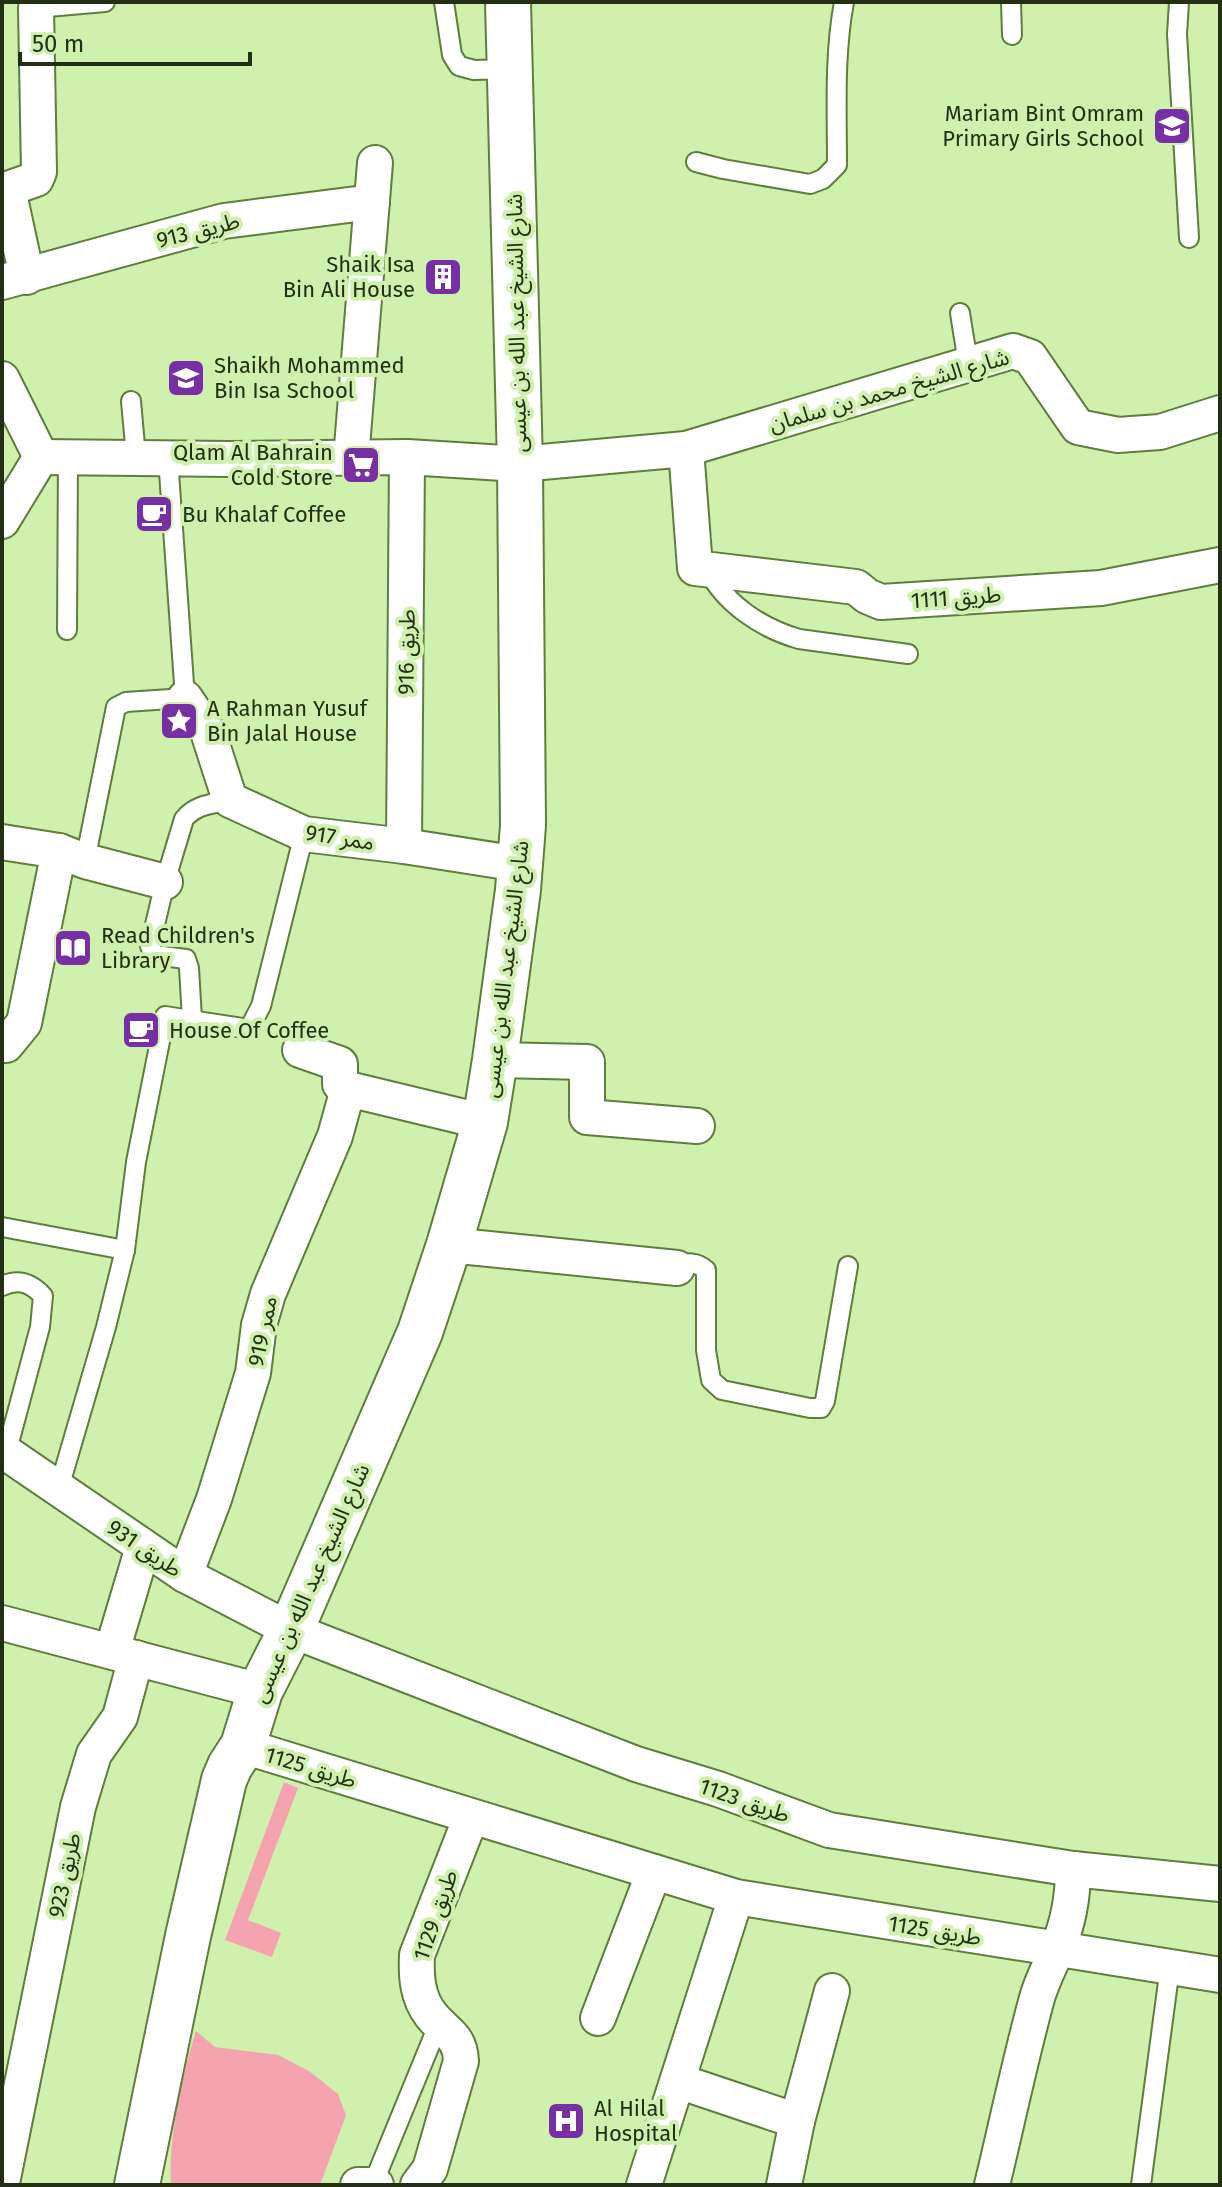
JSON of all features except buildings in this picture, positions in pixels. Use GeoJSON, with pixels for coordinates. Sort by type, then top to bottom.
{"type":"FeatureCollection","features":[{"type":"Feature","properties":{"kind":"street","name":"شارع الشيخ عبد الله بن عيسى"},"geometry":{"type":"LineString","coordinates":[[137,2185],[188,1936],[224,1780],[243,1746],[260,1691],[291,1630],[420,1332],[485,1122],[518,890],[523,825],[520,464],[508,2]]}},
{"type":"Feature","properties":{"kind":"street","name":"طريق 913"},"geometry":{"type":"LineString","coordinates":[[36,8],[39,172],[36,179],[5,190],[15,280],[224,221],[372,202]]}},
{"type":"Feature","properties":{"kind":"street"},"geometry":{"type":"LineString","coordinates":[[351,459],[375,163]]}},
{"type":"Feature","properties":{"kind":"street","name":"شارع الشيخ محمد بن سلمان"},"geometry":{"type":"LineString","coordinates":[[520,464],[686,449],[1013,351],[1030,357],[1078,427],[1118,435],[1160,432],[1220,413]]}},
{"type":"Feature","properties":{"kind":"street"},"geometry":{"type":"LineString","coordinates":[[2,379],[55,457]]}},
{"type":"Feature","properties":{"kind":"street"},"geometry":{"type":"LineString","coordinates":[[686,449],[701,568]]}},
{"type":"Feature","properties":{"kind":"street"},"geometry":{"type":"LineString","coordinates":[[55,457],[407,457],[520,464]]}},
{"type":"Feature","properties":{"kind":"street"},"geometry":{"type":"LineString","coordinates":[[2,521],[55,457]]}},
{"type":"Feature","properties":{"kind":"street","name":"طريق 916"},"geometry":{"type":"LineString","coordinates":[[404,846],[407,457]]}},
{"type":"Feature","properties":{"kind":"street","name":"طريق 1111"},"geometry":{"type":"LineString","coordinates":[[701,568],[856,587],[881,602],[1101,588],[1220,565]]}},
{"type":"Feature","properties":{"kind":"street"},"geometry":{"type":"LineString","coordinates":[[185,698],[208,732],[230,800]]}},
{"type":"Feature","properties":{"kind":"street","name":"ممر 917"},"geometry":{"type":"LineString","coordinates":[[230,800],[304,834],[519,864]]}},
{"type":"Feature","properties":{"kind":"street"},"geometry":{"type":"LineString","coordinates":[[2,842],[72,856],[165,882]]}},
{"type":"Feature","properties":{"kind":"street"},"geometry":{"type":"LineString","coordinates":[[2,1045],[6,1045],[24,1023],[72,856]]}},
{"type":"Feature","properties":{"kind":"street"},"geometry":{"type":"LineString","coordinates":[[300,1050],[340,1064],[340,1084],[348,1089],[485,1122]]}},
{"type":"Feature","properties":{"kind":"street"},"geometry":{"type":"LineString","coordinates":[[495,1060],[587,1062],[587,1117],[697,1126]]}},
{"type":"Feature","properties":{"kind":"street","name":"ممر 919"},"geometry":{"type":"LineString","coordinates":[[185,1575],[214,1499],[253,1373],[259,1325],[268,1294],[335,1136],[348,1089]]}},
{"type":"Feature","properties":{"kind":"street"},"geometry":{"type":"LineString","coordinates":[[449,1245],[677,1268]]}},
{"type":"Feature","properties":{"kind":"street","name":"طريق 931"},"geometry":{"type":"LineString","coordinates":[[3,1458],[59,1488],[185,1575],[291,1630]]}},
{"type":"Feature","properties":{"kind":"street","name":"طريق 923"},"geometry":{"type":"LineString","coordinates":[[2,2183],[10,2099],[78,1807],[94,1754],[120,1717],[124,1655],[143,1547]]}},
{"type":"Feature","properties":{"kind":"street"},"geometry":{"type":"LineString","coordinates":[[2,1623],[260,1691]]}},
{"type":"Feature","properties":{"kind":"street","name":"طريق 1123"},"geometry":{"type":"LineString","coordinates":[[291,1630],[636,1764],[718,1789],[829,1830],[1073,1869],[1220,1884]]}},
{"type":"Feature","properties":{"kind":"street","name":"شارع الشيخ عبد الله بن عيسى"},"geometry":{"type":"LineString","coordinates":[[158,2185],[181,2060],[242,1787],[243,1746]]}},
{"type":"Feature","properties":{"kind":"street","name":"طريق 1125"},"geometry":{"type":"LineString","coordinates":[[243,1746],[736,1897],[1220,1975]]}},
{"type":"Feature","properties":{"kind":"street","name":"طريق 1129"},"geometry":{"type":"LineString","coordinates":[[418,2185],[430,2169],[461,2061],[457,2042],[424,2004],[416,1973],[417,1955],[471,1817]]}},
{"type":"Feature","properties":{"kind":"street"},"geometry":{"type":"LineString","coordinates":[[992,2185],[1037,2000],[1067,1924],[1073,1896],[1073,1869]]}},
{"type":"Feature","properties":{"kind":"street"},"geometry":{"type":"LineString","coordinates":[[598,2018],[654,1872]]}},
{"type":"Feature","properties":{"kind":"street"},"geometry":{"type":"LineString","coordinates":[[644,2185],[736,1897]]}},
{"type":"Feature","properties":{"kind":"street"},"geometry":{"type":"LineString","coordinates":[[784,2185],[797,2121],[832,1991]]}},
{"type":"Feature","properties":{"kind":"street"},"geometry":{"type":"LineString","coordinates":[[678,2081],[797,2121]]}},
{"type":"Feature","properties":{"kind":"street"},"geometry":{"type":"LineString","coordinates":[[358,2185],[374,2185]]}},
{"type":"Feature","properties":{"kind":"lane","name":"طريق 913"},"geometry":{"type":"LineString","coordinates":[[36,8],[105,2]]}},
{"type":"Feature","properties":{"kind":"lane"},"geometry":{"type":"LineString","coordinates":[[444,2],[452,55],[459,66],[474,70],[510,69]]}},
{"type":"Feature","properties":{"kind":"lane"},"geometry":{"type":"LineString","coordinates":[[696,162],[810,184],[823,179],[837,165],[838,46],[844,2]]}},
{"type":"Feature","properties":{"kind":"lane"},"geometry":{"type":"LineString","coordinates":[[1011,2],[1012,35]]}},
{"type":"Feature","properties":{"kind":"lane"},"geometry":{"type":"LineString","coordinates":[[1179,2],[1177,34],[1189,238]]}},
{"type":"Feature","properties":{"kind":"lane"},"geometry":{"type":"LineString","coordinates":[[960,313],[968,363]]}},
{"type":"Feature","properties":{"kind":"lane"},"geometry":{"type":"LineString","coordinates":[[72,856],[116,707],[126,702],[185,698],[152,458],[131,401]]}},
{"type":"Feature","properties":{"kind":"lane"},"geometry":{"type":"LineString","coordinates":[[55,457],[67,630]]}},
{"type":"Feature","properties":{"kind":"lane"},"geometry":{"type":"LineString","coordinates":[[701,568],[748,616],[781,634],[908,654]]}},
{"type":"Feature","properties":{"kind":"lane"},"geometry":{"type":"LineString","coordinates":[[192,1019],[186,959],[154,955],[150,946],[184,819],[190,811],[201,806],[230,800]]}},
{"type":"Feature","properties":{"kind":"lane"},"geometry":{"type":"LineString","coordinates":[[59,1488],[125,1250],[136,1162],[165,1016],[249,1029],[261,1006],[304,834]]}},
{"type":"Feature","properties":{"kind":"lane"},"geometry":{"type":"LineString","coordinates":[[2,1227],[125,1250]]}},
{"type":"Feature","properties":{"kind":"lane"},"geometry":{"type":"LineString","coordinates":[[677,1268],[685,1263],[700,1265],[706,1270],[706,1350],[711,1380],[722,1390],[821,1408],[825,1401],[848,1266]]}},
{"type":"Feature","properties":{"kind":"lane"},"geometry":{"type":"LineString","coordinates":[[2,1286],[21,1281],[34,1286],[43,1296],[40,1327],[3,1458]]}},
{"type":"Feature","properties":{"kind":"lane"},"geometry":{"type":"LineString","coordinates":[[1141,2185],[1170,1967]]}},
{"type":"Feature","properties":{"kind":"lane"},"geometry":{"type":"LineString","coordinates":[[374,2185],[439,2023]]}},
{"type":"Feature","properties":{"kind":"shaded area"},"geometry":{"type":"Polygon","coordinates":[[[284,1782],[298,1788],[248,1920],[281,1933],[272,1957],[225,1940],[284,1782]]]}},
{"type":"Feature","properties":{"kind":"shaded area"},"geometry":{"type":"Polygon","coordinates":[[[196,2031],[215,2047],[278,2055],[309,2071],[338,2094],[346,2115],[320,2185],[171,2185],[177,2107],[196,2031]]]}},
{"type":"Feature","properties":{"kind":"place","name":"Mariam Bint Omram Primary Girls School"},"geometry":{"type":"Point","coordinates":[1172,126]}},
{"type":"Feature","properties":{"kind":"place","name":"Shaik Isa Bin Ali House"},"geometry":{"type":"Point","coordinates":[443,277]}},
{"type":"Feature","properties":{"kind":"place","name":"Shaikh Mohammed Bin Isa School"},"geometry":{"type":"Point","coordinates":[186,378]}},
{"type":"Feature","properties":{"kind":"place","name":"Qlam Al Bahrain Cold Store"},"geometry":{"type":"Point","coordinates":[361,465]}},
{"type":"Feature","properties":{"kind":"place","name":"Bu Khalaf Coffee"},"geometry":{"type":"Point","coordinates":[154,514]}},
{"type":"Feature","properties":{"kind":"place","name":"A Rahman Yusuf Bin Jalal House"},"geometry":{"type":"Point","coordinates":[179,721]}},
{"type":"Feature","properties":{"kind":"place","name":"Read Children's Library"},"geometry":{"type":"Point","coordinates":[73,948]}},
{"type":"Feature","properties":{"kind":"place","name":"House Of Coffee"},"geometry":{"type":"Point","coordinates":[141,1030]}},
{"type":"Feature","properties":{"kind":"place","name":"Al Hilal Hospital"},"geometry":{"type":"Point","coordinates":[566,2121]}}]}
